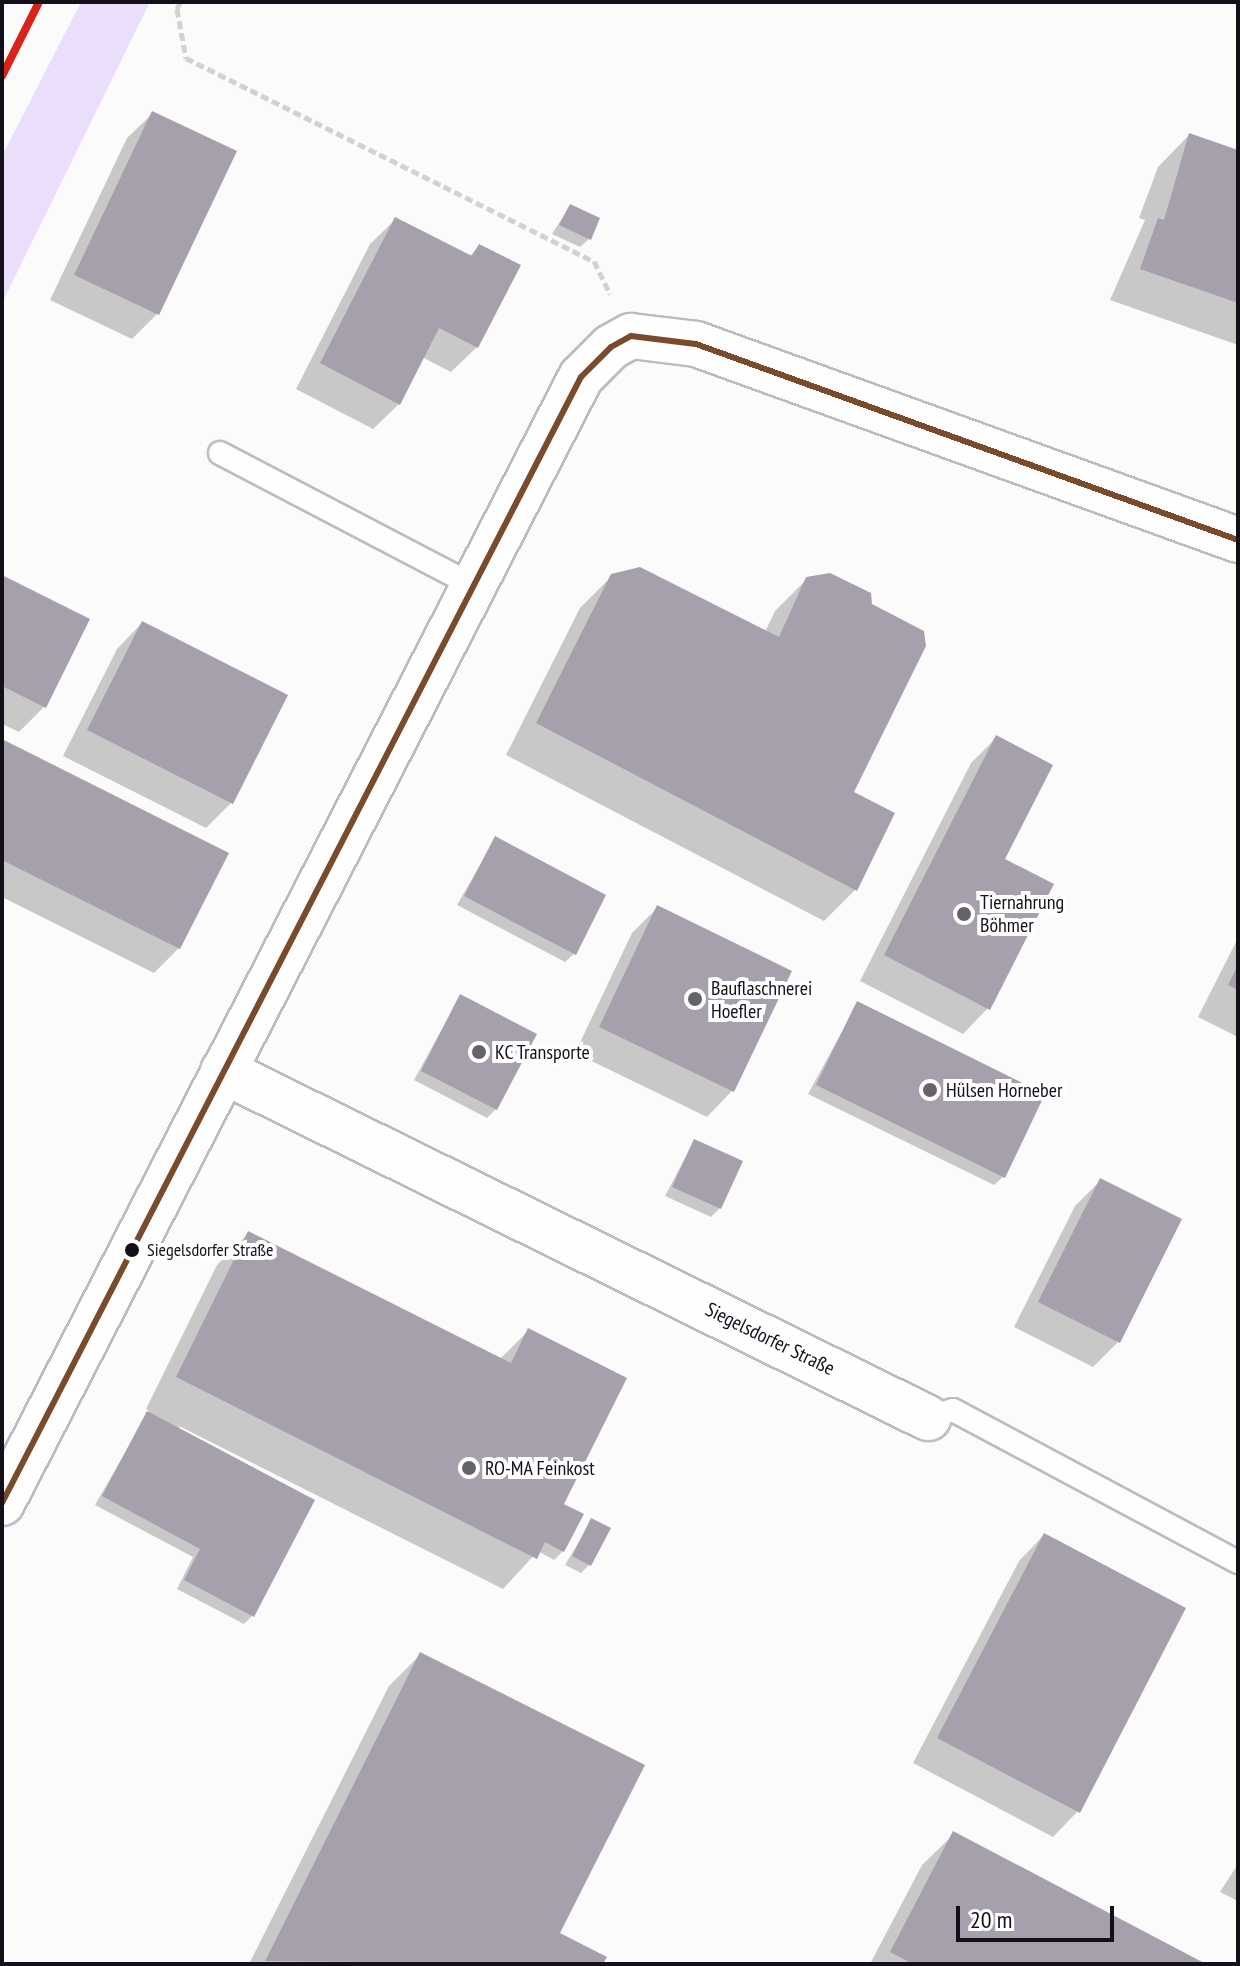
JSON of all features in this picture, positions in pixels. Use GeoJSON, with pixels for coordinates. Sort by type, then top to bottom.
{"type":"FeatureCollection","features":[{"type":"Feature","properties":{"kind":"street"},"geometry":{"type":"LineString","coordinates":[[2,1503],[581,377],[611,347],[631,336],[696,344],[1238,540]]}},
{"type":"Feature","properties":{"kind":"street","name":"Siegelsdorfer Straße"},"geometry":{"type":"LineString","coordinates":[[223,1071],[928,1418]]}},
{"type":"Feature","properties":{"kind":"lane"},"geometry":{"type":"LineString","coordinates":[[220,453],[473,585]]}},
{"type":"Feature","properties":{"kind":"lane"},"geometry":{"type":"LineString","coordinates":[[928,1418],[953,1410],[1238,1562]]}},
{"type":"Feature","properties":{"kind":"path"},"geometry":{"type":"LineString","coordinates":[[180,2],[177,9],[186,58],[594,261],[631,336]]}},
{"type":"Feature","properties":{"kind":"shaded area"},"geometry":{"type":"Polygon","coordinates":[[[81,2],[150,2],[2,303],[2,156],[81,2]]]}},
{"type":"Feature","properties":{"kind":"building"},"geometry":{"type":"Polygon","coordinates":[[[152,111],[237,151],[159,315],[74,275],[152,111]]]}},
{"type":"Feature","properties":{"kind":"building"},"geometry":{"type":"Polygon","coordinates":[[[1189,133],[1238,150],[1238,303],[1140,269],[1158,218],[1164,220],[1189,133]]]}},
{"type":"Feature","properties":{"kind":"building"},"geometry":{"type":"Polygon","coordinates":[[[570,204],[600,218],[591,240],[559,225],[570,204]]]}},
{"type":"Feature","properties":{"kind":"building"},"geometry":{"type":"Polygon","coordinates":[[[395,217],[472,256],[479,244],[521,265],[478,348],[439,328],[400,405],[320,363],[395,217]]]}},
{"type":"Feature","properties":{"kind":"building"},"geometry":{"type":"Polygon","coordinates":[[[640,567],[779,637],[806,577],[830,573],[871,593],[872,604],[924,631],[926,646],[854,792],[895,813],[857,891],[536,723],[611,574],[640,567]]]}},
{"type":"Feature","properties":{"kind":"building"},"geometry":{"type":"Polygon","coordinates":[[[2,575],[90,619],[46,708],[2,686],[2,575]]]}},
{"type":"Feature","properties":{"kind":"building"},"geometry":{"type":"Polygon","coordinates":[[[142,621],[288,695],[233,804],[87,730],[142,621]]]}},
{"type":"Feature","properties":{"kind":"building"},"geometry":{"type":"Polygon","coordinates":[[[996,735],[1053,765],[1005,859],[1054,884],[990,1010],[884,955],[996,735]]]}},
{"type":"Feature","properties":{"kind":"building"},"geometry":{"type":"Polygon","coordinates":[[[2,739],[229,853],[180,949],[2,860],[2,739]]]}},
{"type":"Feature","properties":{"kind":"building"},"geometry":{"type":"Polygon","coordinates":[[[495,836],[606,895],[576,955],[464,896],[495,836]]]}},
{"type":"Feature","properties":{"kind":"building","name":"Bauflaschnerei Hoefler"},"geometry":{"type":"Polygon","coordinates":[[[657,905],[792,971],[734,1092],[599,1027],[657,905]]]}},
{"type":"Feature","properties":{"kind":"building"},"geometry":{"type":"Polygon","coordinates":[[[1238,965],[1238,990],[1228,985],[1238,965]]]}},
{"type":"Feature","properties":{"kind":"building","name":"KC Transporte"},"geometry":{"type":"Polygon","coordinates":[[[460,994],[537,1034],[497,1110],[421,1071],[460,994]]]}},
{"type":"Feature","properties":{"kind":"building","name":"Hülsen Horneber"},"geometry":{"type":"Polygon","coordinates":[[[857,1001],[1045,1094],[1005,1178],[816,1085],[857,1001]]]}},
{"type":"Feature","properties":{"kind":"building"},"geometry":{"type":"Polygon","coordinates":[[[694,1139],[743,1161],[721,1209],[672,1187],[694,1139]]]}},
{"type":"Feature","properties":{"kind":"building"},"geometry":{"type":"Polygon","coordinates":[[[1100,1178],[1182,1219],[1120,1343],[1038,1302],[1100,1178]]]}},
{"type":"Feature","properties":{"kind":"building","name":"RO-MA Feinkost"},"geometry":{"type":"Polygon","coordinates":[[[248,1231],[511,1363],[528,1328],[627,1378],[564,1504],[584,1514],[564,1552],[545,1542],[537,1559],[176,1377],[248,1231]]]}},
{"type":"Feature","properties":{"kind":"building"},"geometry":{"type":"Polygon","coordinates":[[[147,1411],[315,1500],[254,1617],[184,1580],[200,1549],[102,1496],[147,1411]]]}},
{"type":"Feature","properties":{"kind":"building"},"geometry":{"type":"Polygon","coordinates":[[[591,1518],[611,1528],[591,1566],[572,1556],[591,1518]]]}},
{"type":"Feature","properties":{"kind":"building"},"geometry":{"type":"Polygon","coordinates":[[[1044,1533],[1186,1608],[1080,1813],[937,1738],[1044,1533]]]}},
{"type":"Feature","properties":{"kind":"building"},"geometry":{"type":"Polygon","coordinates":[[[420,1652],[645,1765],[560,1933],[607,1957],[603,1964],[265,1961],[420,1652]]]}},
{"type":"Feature","properties":{"kind":"building"},"geometry":{"type":"Polygon","coordinates":[[[953,1831],[1206,1964],[913,1964],[890,1952],[953,1831]]]}},
{"type":"Feature","properties":{"kind":"transit line"},"geometry":{"type":"LineString","coordinates":[[2,76],[39,2]]}},
{"type":"Feature","properties":{"kind":"transit line"},"geometry":{"type":"LineString","coordinates":[[2,1503],[581,377],[611,347],[631,336],[696,344],[1238,540]]}},
{"type":"Feature","properties":{"kind":"place","name":"Tiernahrung Böhmer"},"geometry":{"type":"Point","coordinates":[964,914]}},
{"type":"Feature","properties":{"kind":"place","name":"Bauflaschnerei Hoefler"},"geometry":{"type":"Point","coordinates":[695,999]}},
{"type":"Feature","properties":{"kind":"place","name":"KC Transporte"},"geometry":{"type":"Point","coordinates":[479,1052]}},
{"type":"Feature","properties":{"kind":"place","name":"Hülsen Horneber"},"geometry":{"type":"Point","coordinates":[930,1090]}},
{"type":"Feature","properties":{"kind":"place","name":"Siegelsdorfer Straße"},"geometry":{"type":"Point","coordinates":[132,1250]}},
{"type":"Feature","properties":{"kind":"place","name":"RO-MA Feinkost"},"geometry":{"type":"Point","coordinates":[469,1468]}}]}
